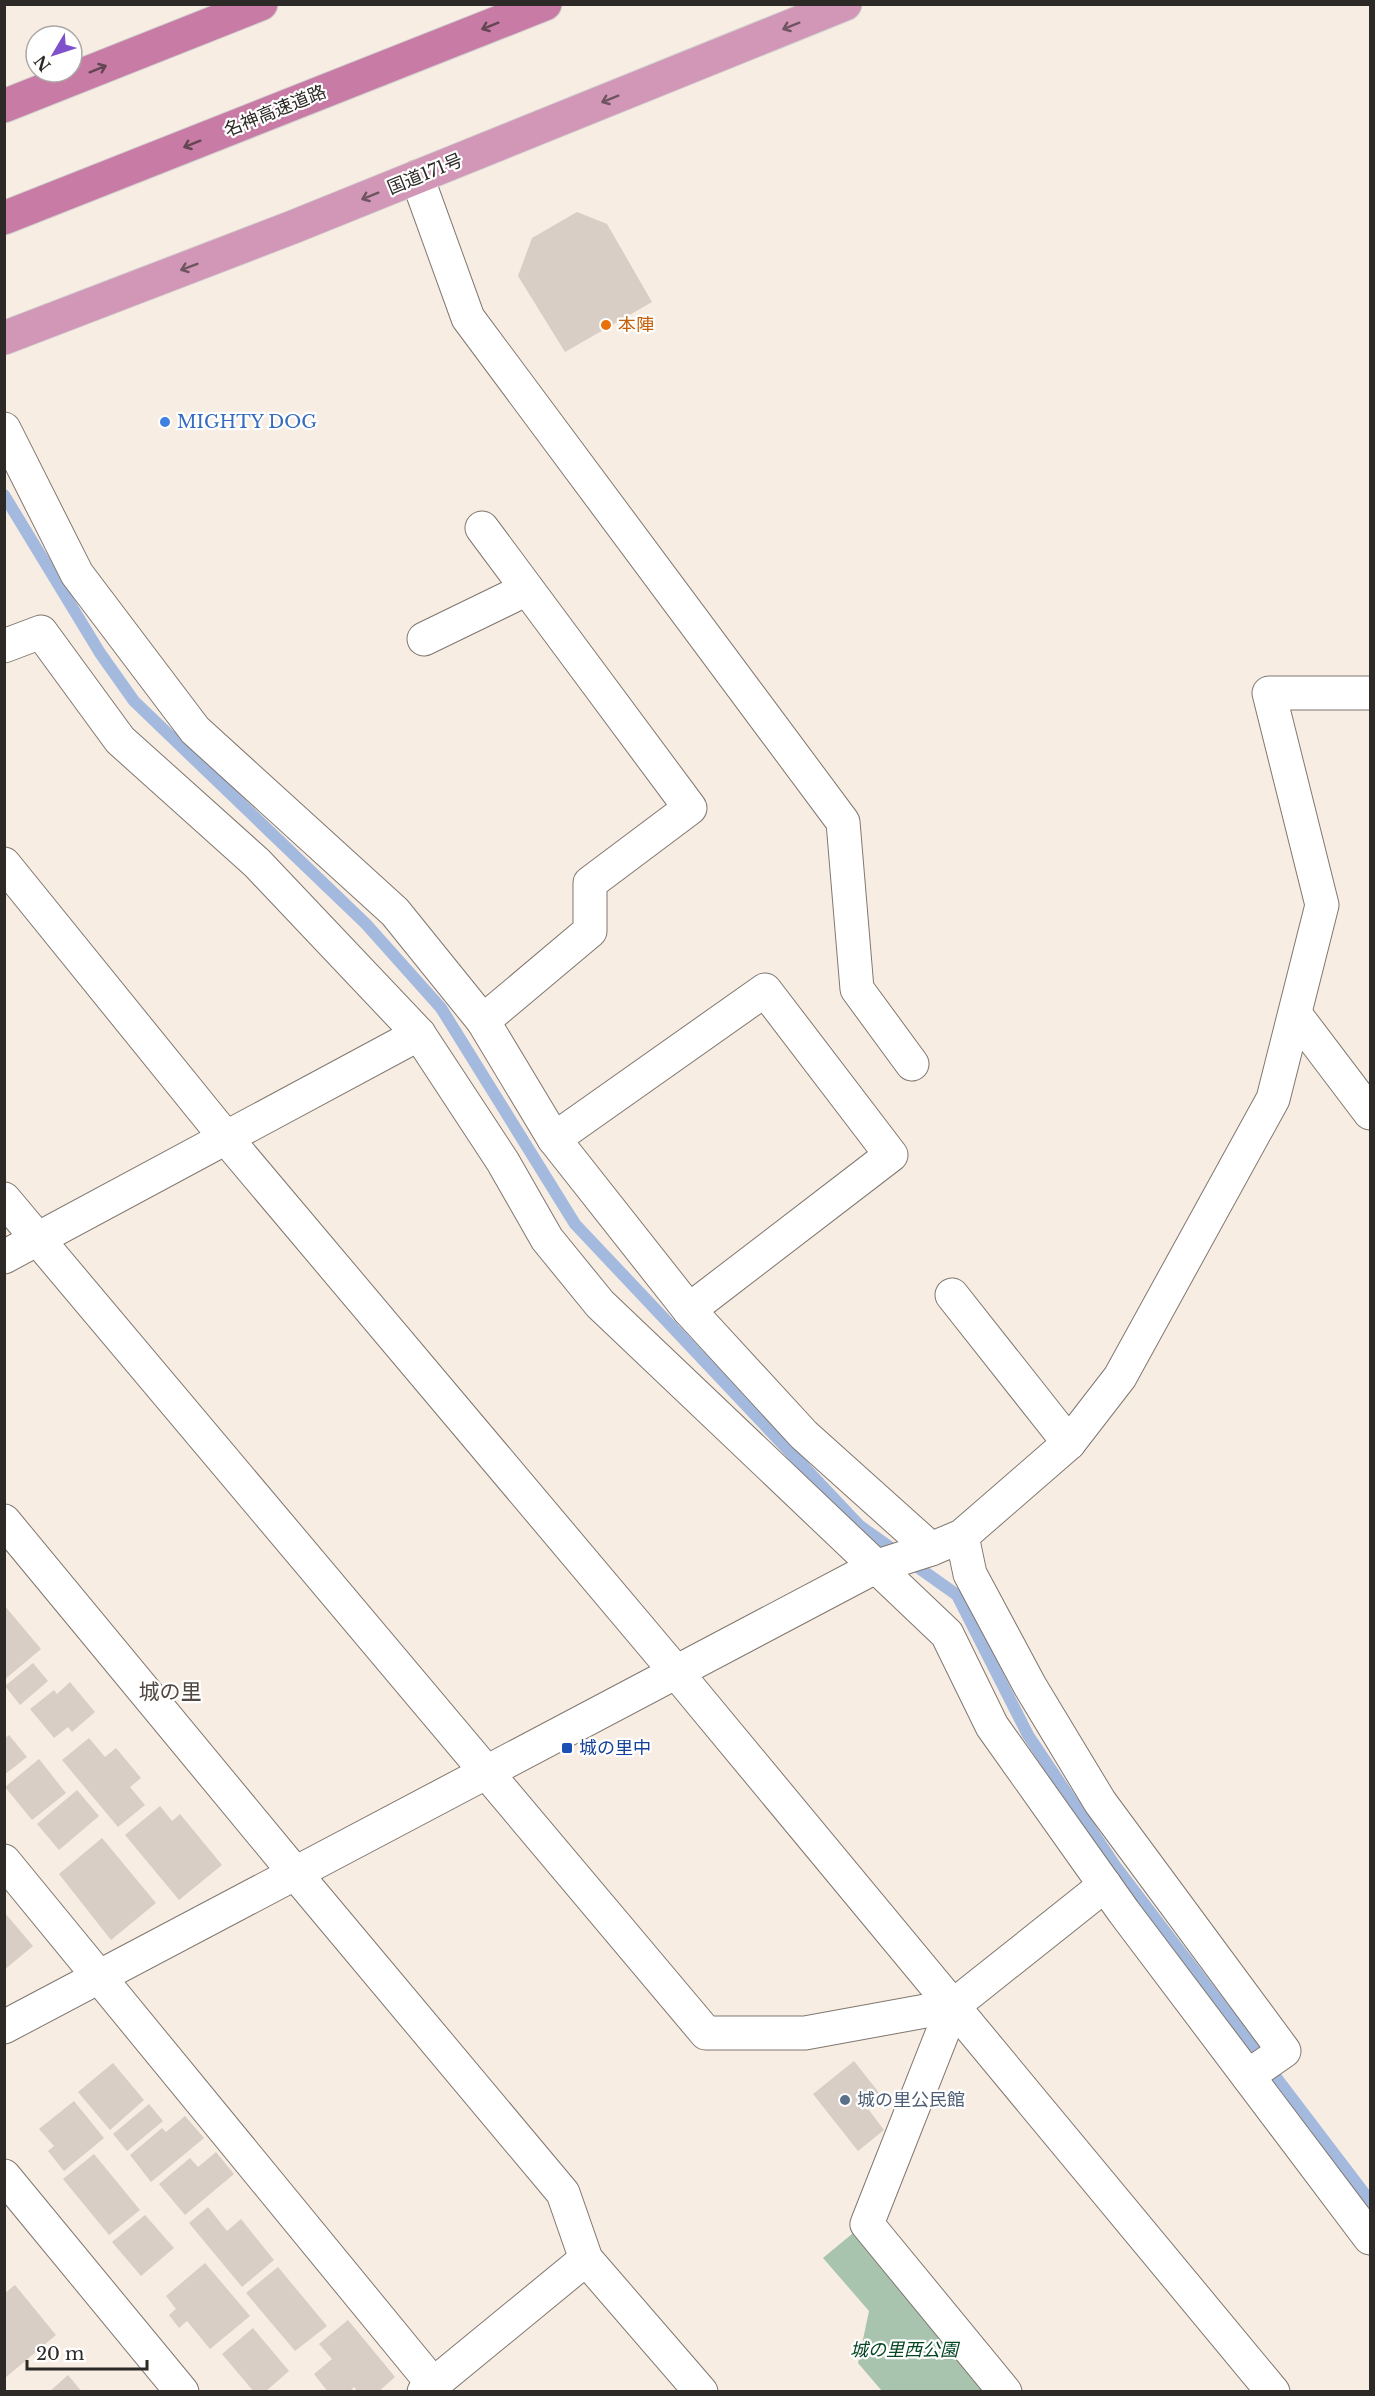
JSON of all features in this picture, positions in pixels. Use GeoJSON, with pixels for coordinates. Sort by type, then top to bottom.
{"type":"FeatureCollection","features":[{"type":"Feature","properties":{"kind":"highway"},"geometry":{"type":"LineString","coordinates":[[4,106],[261,4]]}},
{"type":"Feature","properties":{"kind":"highway","name":"名神高速道路"},"geometry":{"type":"LineString","coordinates":[[4,218],[544,4]]}},
{"type":"Feature","properties":{"kind":"highway","name":"国道171号"},"geometry":{"type":"LineString","coordinates":[[4,338],[417,177],[845,4]]}},
{"type":"Feature","properties":{"kind":"street"},"geometry":{"type":"LineString","coordinates":[[417,177],[468,318],[843,822],[857,989],[912,1064]]}},
{"type":"Feature","properties":{"kind":"street"},"geometry":{"type":"LineString","coordinates":[[4,429],[77,574],[195,730],[395,912],[483,1021],[554,1139],[689,1310],[804,1435],[932,1549]]}},
{"type":"Feature","properties":{"kind":"street"},"geometry":{"type":"LineString","coordinates":[[482,528],[690,808],[590,884],[590,931],[483,1021]]}},
{"type":"Feature","properties":{"kind":"street"},"geometry":{"type":"LineString","coordinates":[[424,639],[527,589]]}},
{"type":"Feature","properties":{"kind":"street"},"geometry":{"type":"LineString","coordinates":[[4,646],[41,632],[120,740],[257,863],[419,1034],[503,1162],[548,1239],[600,1304],[947,1634],[992,1726],[1105,1885],[1371,2238]]}},
{"type":"Feature","properties":{"kind":"street"},"geometry":{"type":"LineString","coordinates":[[4,2026],[875,1567],[932,1549],[962,1536],[1070,1443],[1120,1377],[1273,1099],[1322,905],[1269,693],[1371,693]]}},
{"type":"Feature","properties":{"kind":"street"},"geometry":{"type":"LineString","coordinates":[[4,864],[226,1138],[676,1672],[1273,2391]]}},
{"type":"Feature","properties":{"kind":"street"},"geometry":{"type":"LineString","coordinates":[[554,1139],[765,990],[891,1155],[689,1310]]}},
{"type":"Feature","properties":{"kind":"street"},"geometry":{"type":"LineString","coordinates":[[1295,1014],[1371,1113]]}},
{"type":"Feature","properties":{"kind":"street"},"geometry":{"type":"LineString","coordinates":[[4,1257],[419,1034]]}},
{"type":"Feature","properties":{"kind":"street"},"geometry":{"type":"LineString","coordinates":[[4,1199],[706,2033],[805,2033],[953,2006],[1105,1885]]}},
{"type":"Feature","properties":{"kind":"street"},"geometry":{"type":"LineString","coordinates":[[952,1295],[1070,1443]]}},
{"type":"Feature","properties":{"kind":"street"},"geometry":{"type":"LineString","coordinates":[[4,1521],[563,2193],[586,2259],[701,2391]]}},
{"type":"Feature","properties":{"kind":"street"},"geometry":{"type":"LineString","coordinates":[[962,1536],[970,1574],[1030,1686],[1100,1802],[1284,2051],[1248,2076]]}},
{"type":"Feature","properties":{"kind":"street"},"geometry":{"type":"LineString","coordinates":[[4,1861],[100,1976],[429,2388],[586,2259]]}},
{"type":"Feature","properties":{"kind":"street"},"geometry":{"type":"LineString","coordinates":[[953,2006],[867,2224],[1005,2391]]}},
{"type":"Feature","properties":{"kind":"street"},"geometry":{"type":"LineString","coordinates":[[4,2176],[182,2391]]}},
{"type":"Feature","properties":{"kind":"green space","name":"城の里西公園"},"geometry":{"type":"Polygon","coordinates":[[[858,2229],[991,2391],[882,2391],[858,2363],[869,2311],[823,2258],[858,2229]]]}},
{"type":"Feature","properties":{"kind":"building"},"geometry":{"type":"Polygon","coordinates":[[[577,212],[607,224],[652,302],[565,352],[518,276],[532,238],[577,212]]]}},
{"type":"Feature","properties":{"kind":"building"},"geometry":{"type":"Polygon","coordinates":[[[4,1605],[41,1649],[4,1680],[4,1605]]]}},
{"type":"Feature","properties":{"kind":"building"},"geometry":{"type":"Polygon","coordinates":[[[33,1663],[48,1681],[20,1705],[5,1686],[33,1663]]]}},
{"type":"Feature","properties":{"kind":"building"},"geometry":{"type":"Polygon","coordinates":[[[70,1682],[95,1712],[72,1732],[68,1727],[54,1738],[30,1709],[54,1690],[57,1694],[70,1682]]]}},
{"type":"Feature","properties":{"kind":"building"},"geometry":{"type":"Polygon","coordinates":[[[9,1735],[27,1757],[4,1775],[4,1739],[9,1735]]]}},
{"type":"Feature","properties":{"kind":"building"},"geometry":{"type":"Polygon","coordinates":[[[89,1738],[105,1757],[116,1748],[141,1778],[130,1787],[145,1805],[118,1827],[62,1760],[89,1738]]]}},
{"type":"Feature","properties":{"kind":"building"},"geometry":{"type":"Polygon","coordinates":[[[39,1759],[66,1793],[32,1820],[5,1787],[39,1759]]]}},
{"type":"Feature","properties":{"kind":"building"},"geometry":{"type":"Polygon","coordinates":[[[77,1790],[99,1816],[59,1850],[37,1824],[77,1790]]]}},
{"type":"Feature","properties":{"kind":"building"},"geometry":{"type":"Polygon","coordinates":[[[160,1806],[172,1821],[180,1814],[222,1865],[179,1900],[125,1835],[160,1806]]]}},
{"type":"Feature","properties":{"kind":"building"},"geometry":{"type":"Polygon","coordinates":[[[102,1838],[156,1903],[111,1940],[59,1874],[102,1838]]]}},
{"type":"Feature","properties":{"kind":"building"},"geometry":{"type":"Polygon","coordinates":[[[4,1912],[33,1946],[4,1970],[4,1912]]]}},
{"type":"Feature","properties":{"kind":"building","name":"城の里公民館"},"geometry":{"type":"Polygon","coordinates":[[[854,2061],[880,2094],[866,2106],[884,2130],[858,2151],[813,2094],[854,2061]]]}},
{"type":"Feature","properties":{"kind":"building"},"geometry":{"type":"Polygon","coordinates":[[[113,2063],[144,2100],[110,2130],[78,2092],[113,2063]]]}},
{"type":"Feature","properties":{"kind":"building"},"geometry":{"type":"Polygon","coordinates":[[[74,2101],[104,2138],[64,2171],[48,2151],[54,2146],[39,2129],[74,2101]]]}},
{"type":"Feature","properties":{"kind":"building"},"geometry":{"type":"Polygon","coordinates":[[[149,2104],[163,2121],[127,2151],[113,2134],[149,2104]]]}},
{"type":"Feature","properties":{"kind":"building"},"geometry":{"type":"Polygon","coordinates":[[[185,2116],[204,2138],[151,2182],[130,2155],[162,2128],[166,2132],[185,2116]]]}},
{"type":"Feature","properties":{"kind":"building"},"geometry":{"type":"Polygon","coordinates":[[[216,2152],[234,2174],[185,2215],[159,2184],[190,2158],[198,2167],[216,2152]]]}},
{"type":"Feature","properties":{"kind":"building"},"geometry":{"type":"Polygon","coordinates":[[[94,2154],[140,2210],[109,2235],[63,2179],[94,2154]]]}},
{"type":"Feature","properties":{"kind":"building"},"geometry":{"type":"Polygon","coordinates":[[[208,2207],[227,2231],[241,2219],[274,2260],[242,2287],[189,2223],[208,2207]]]}},
{"type":"Feature","properties":{"kind":"building"},"geometry":{"type":"Polygon","coordinates":[[[145,2215],[174,2248],[141,2276],[112,2242],[145,2215]]]}},
{"type":"Feature","properties":{"kind":"building"},"geometry":{"type":"Polygon","coordinates":[[[205,2263],[250,2316],[210,2349],[187,2321],[179,2328],[169,2315],[176,2309],[166,2296],[205,2263]]]}},
{"type":"Feature","properties":{"kind":"building"},"geometry":{"type":"Polygon","coordinates":[[[278,2267],[327,2326],[295,2351],[246,2293],[278,2267]]]}},
{"type":"Feature","properties":{"kind":"building"},"geometry":{"type":"Polygon","coordinates":[[[15,2285],[56,2335],[5,2378],[5,2293],[15,2285]]]}},
{"type":"Feature","properties":{"kind":"building"},"geometry":{"type":"Polygon","coordinates":[[[348,2320],[395,2377],[378,2392],[358,2392],[354,2387],[349,2392],[328,2392],[314,2374],[332,2359],[319,2344],[348,2320]]]}},
{"type":"Feature","properties":{"kind":"building"},"geometry":{"type":"Polygon","coordinates":[[[253,2328],[289,2371],[265,2392],[254,2392],[222,2354],[253,2328]]]}},
{"type":"Feature","properties":{"kind":"building"},"geometry":{"type":"Polygon","coordinates":[[[68,2375],[82,2392],[49,2392],[68,2375]]]}},
{"type":"Feature","properties":{"kind":"waterway"},"geometry":{"type":"LineString","coordinates":[[4,495],[100,653],[134,701],[366,924],[441,1008],[575,1224],[860,1526],[957,1595],[1028,1735],[1116,1867],[1370,2201]]}},
{"type":"Feature","properties":{"kind":"place","name":"本陣"},"geometry":{"type":"Point","coordinates":[606,325]}},
{"type":"Feature","properties":{"kind":"place","name":"MIGHTY DOG"},"geometry":{"type":"Point","coordinates":[165,422]}},
{"type":"Feature","properties":{"kind":"place","name":"城の里中"},"geometry":{"type":"Point","coordinates":[567,1748]}},
{"type":"Feature","properties":{"kind":"place","name":"城の里公民館"},"geometry":{"type":"Point","coordinates":[845,2100]}},
{"type":"Feature","properties":{"kind":"district","name":"城の里"},"geometry":{"type":"Point","coordinates":[170,1692]}}]}
